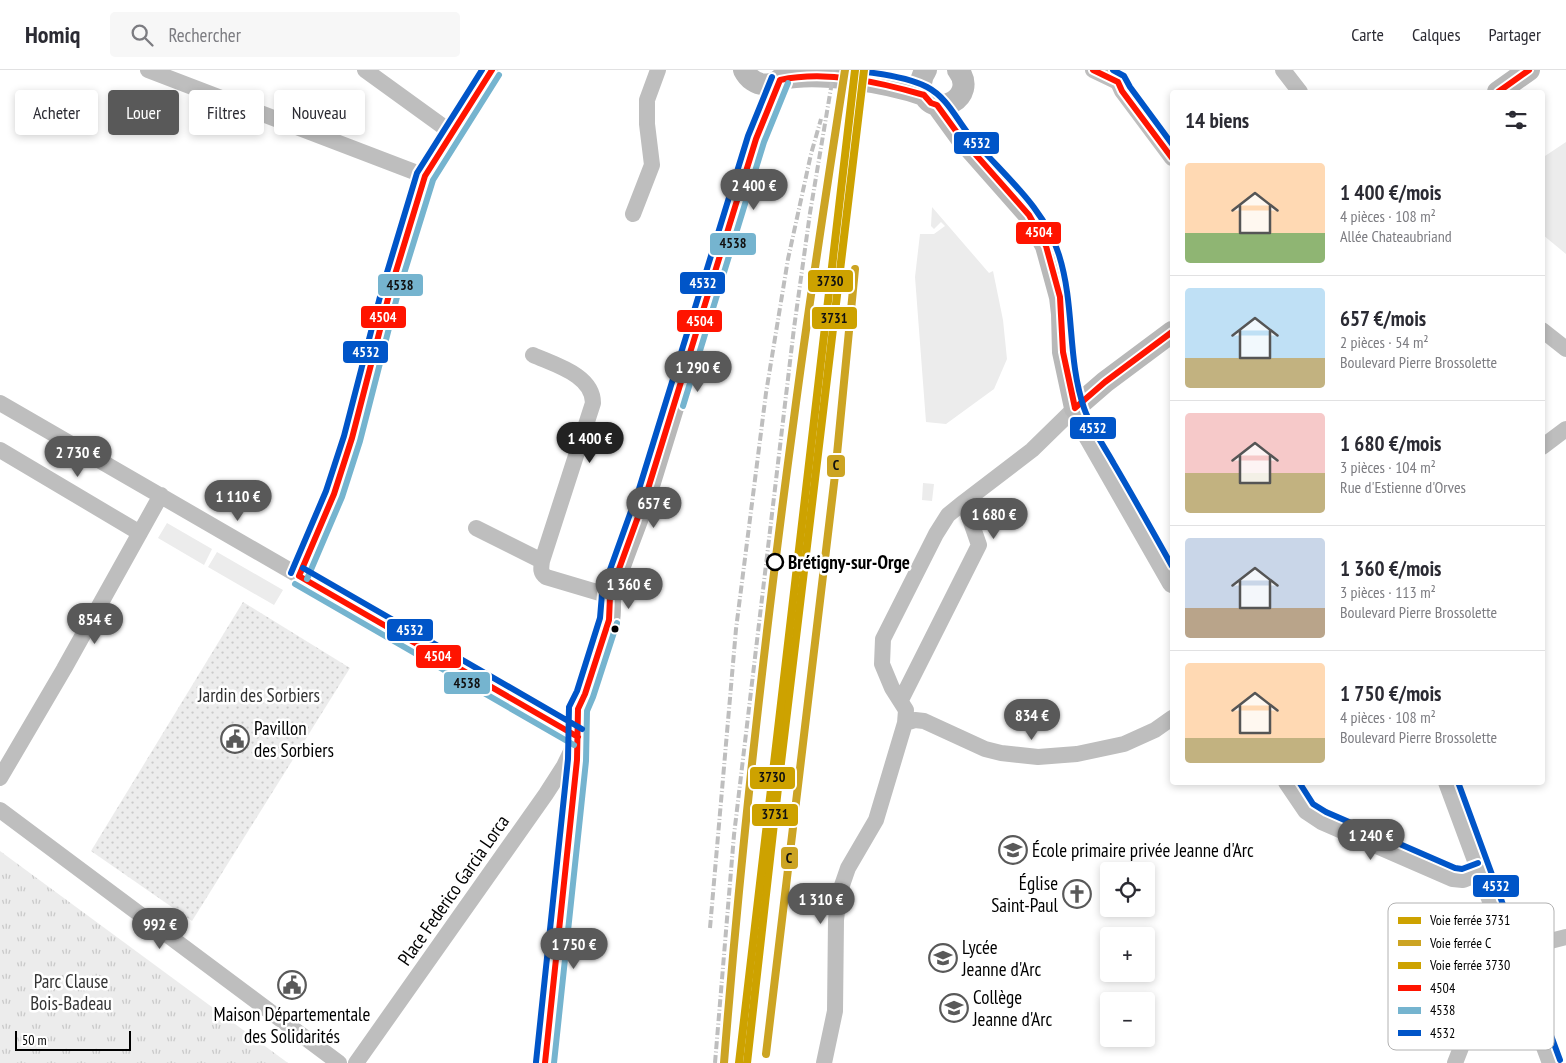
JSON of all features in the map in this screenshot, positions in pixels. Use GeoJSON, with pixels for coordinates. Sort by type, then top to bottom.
{"type":"FeatureCollection","features":[{"type":"Feature","properties":{"kind":"main road"},"geometry":{"type":"LineString","coordinates":[[744,70],[755,83],[764,86],[772,84],[783,77],[821,76],[884,84],[946,105],[956,101],[962,94],[964,84],[962,75],[958,70]]}},
{"type":"Feature","properties":{"kind":"main road"},"geometry":{"type":"LineString","coordinates":[[872,70],[925,71],[921,80],[921,87],[930,100],[1029,216],[1046,246],[1060,297],[1063,352],[1075,408],[1105,382],[1170,333]]}},
{"type":"Feature","properties":{"kind":"main road"},"geometry":{"type":"LineString","coordinates":[[1501,90],[1526,71]]}},
{"type":"Feature","properties":{"kind":"main road"},"geometry":{"type":"LineString","coordinates":[[544,1063],[577,760],[578,709],[585,694],[609,620],[611,611],[610,596],[625,549],[647,492],[756,139],[783,77]]}},
{"type":"Feature","properties":{"kind":"street"},"geometry":{"type":"LineString","coordinates":[[148,70],[425,176]]}},
{"type":"Feature","properties":{"kind":"street"},"geometry":{"type":"LineString","coordinates":[[365,70],[452,133]]}},
{"type":"Feature","properties":{"kind":"street"},"geometry":{"type":"LineString","coordinates":[[299,576],[334,494],[352,438],[390,292],[425,176],[492,70]]}},
{"type":"Feature","properties":{"kind":"street"},"geometry":{"type":"LineString","coordinates":[[633,214],[652,165],[647,124],[647,100],[658,70]]}},
{"type":"Feature","properties":{"kind":"street"},"geometry":{"type":"LineString","coordinates":[[1093,70],[1122,76],[1122,91],[1170,155]]}},
{"type":"Feature","properties":{"kind":"street"},"geometry":{"type":"LineString","coordinates":[[1284,70],[1299,90]]}},
{"type":"Feature","properties":{"kind":"street"},"geometry":{"type":"LineString","coordinates":[[1545,332],[1566,349]]}},
{"type":"Feature","properties":{"kind":"street"},"geometry":{"type":"LineString","coordinates":[[533,355],[575,374],[586,383],[593,394],[593,403],[540,570],[546,577],[610,596]]}},
{"type":"Feature","properties":{"kind":"street"},"geometry":{"type":"LineString","coordinates":[[0,403],[578,736]]}},
{"type":"Feature","properties":{"kind":"street"},"geometry":{"type":"LineString","coordinates":[[824,1063],[836,1011],[836,920],[839,894],[848,868],[876,820],[905,723],[906,710],[892,688],[882,664],[883,639],[936,534],[948,516],[1032,450],[1075,408],[1080,422],[1170,580]]}},
{"type":"Feature","properties":{"kind":"street"},"geometry":{"type":"LineString","coordinates":[[1545,445],[1566,429]]}},
{"type":"Feature","properties":{"kind":"street"},"geometry":{"type":"LineString","coordinates":[[0,450],[140,533]]}},
{"type":"Feature","properties":{"kind":"street"},"geometry":{"type":"LineString","coordinates":[[0,778],[64,669],[161,495]]}},
{"type":"Feature","properties":{"kind":"street"},"geometry":{"type":"LineString","coordinates":[[900,700],[979,546],[964,502]]}},
{"type":"Feature","properties":{"kind":"street"},"geometry":{"type":"LineString","coordinates":[[476,528],[542,561]]}},
{"type":"Feature","properties":{"kind":"street"},"geometry":{"type":"LineString","coordinates":[[905,723],[915,720],[924,721],[985,750],[1038,757],[1077,754],[1124,744],[1155,730],[1170,719]]}},
{"type":"Feature","properties":{"kind":"street","name":"Place Federico Garcia Lorca"},"geometry":{"type":"LineString","coordinates":[[356,1063],[546,794],[564,766],[578,736]]}},
{"type":"Feature","properties":{"kind":"street"},"geometry":{"type":"LineString","coordinates":[[1290,785],[1307,810],[1322,820],[1453,878],[1463,878],[1481,871]]}},
{"type":"Feature","properties":{"kind":"street"},"geometry":{"type":"LineString","coordinates":[[1449,785],[1493,903]]}},
{"type":"Feature","properties":{"kind":"street"},"geometry":{"type":"LineString","coordinates":[[0,810],[338,1063]]}},
{"type":"Feature","properties":{"kind":"street"},"geometry":{"type":"LineString","coordinates":[[1455,1063],[1460,1050]]}},
{"type":"Feature","properties":{"kind":"street"},"geometry":{"type":"LineString","coordinates":[[1547,1050],[1552,1063]]}},
{"type":"Feature","properties":{"kind":"green space"},"geometry":{"type":"Polygon","coordinates":[[[1566,142],[1566,254],[1545,237],[1545,156],[1566,142]]]}},
{"type":"Feature","properties":{"kind":"green space"},"geometry":{"type":"Polygon","coordinates":[[[932,207],[989,273],[993,271],[1003,320],[1007,359],[994,389],[946,424],[926,422],[915,277],[920,234],[934,234],[945,226],[941,222],[934,229],[931,226],[932,207]]]}},
{"type":"Feature","properties":{"kind":"green space"},"geometry":{"type":"Polygon","coordinates":[[[923,483],[934,484],[932,501],[922,500],[923,483]]]}},
{"type":"Feature","properties":{"kind":"green space"},"geometry":{"type":"Polygon","coordinates":[[[167,523],[212,549],[204,565],[158,538],[167,523]]]}},
{"type":"Feature","properties":{"kind":"green space"},"geometry":{"type":"Polygon","coordinates":[[[217,552],[283,590],[274,605],[208,567],[217,552]]]}},
{"type":"Feature","properties":{"kind":"green space","name":"Jardin des Sorbiers"},"geometry":{"type":"Polygon","coordinates":[[[243,602],[350,668],[192,921],[91,851],[243,602]]]}},
{"type":"Feature","properties":{"kind":"green space","name":"Parc Clause Bois-Badeau"},"geometry":{"type":"Polygon","coordinates":[[[0,851],[288,1063],[0,1063],[0,851]]]}},
{"type":"Feature","properties":{"kind":"railway"},"geometry":{"type":"LineString","coordinates":[[715,1063],[734,835],[794,328],[810,213],[834,70]]}},
{"type":"Feature","properties":{"kind":"railway"},"geometry":{"type":"LineString","coordinates":[[710,928],[736,629],[766,393],[788,259],[811,154],[821,119]]}},
{"type":"Feature","properties":{"kind":"rail line","name":"C"},"geometry":{"type":"LineString","coordinates":[[724,1063],[754,740],[773,579],[806,331],[845,70]]}},
{"type":"Feature","properties":{"kind":"rail line","name":"3730"},"geometry":{"type":"LineString","coordinates":[[739,1063],[855,70]]}},
{"type":"Feature","properties":{"kind":"rail line","name":"3731"},"geometry":{"type":"LineString","coordinates":[[747,1063],[864,70]]}},
{"type":"Feature","properties":{"kind":"rail line","name":"C"},"geometry":{"type":"LineString","coordinates":[[766,1054],[835,475],[855,269]]}},
{"type":"Feature","properties":{"kind":"transit line","name":"4532"},"geometry":{"type":"LineString","coordinates":[[291,573],[326,491],[344,436],[382,289],[417,173],[482,70]]}},
{"type":"Feature","properties":{"kind":"transit line","name":"4504"},"geometry":{"type":"LineString","coordinates":[[299,576],[334,494],[352,438],[390,291],[425,176],[492,70]]}},
{"type":"Feature","properties":{"kind":"transit line","name":"4532"},"geometry":{"type":"LineString","coordinates":[[846,70],[898,77],[918,83],[934,91],[945,101],[967,132],[1043,220],[1052,237],[1064,274],[1075,370],[1084,408],[1094,430],[1170,562]]}},
{"type":"Feature","properties":{"kind":"transit line","name":"4504"},"geometry":{"type":"LineString","coordinates":[[1093,70],[1118,82],[1122,91],[1170,155]]}},
{"type":"Feature","properties":{"kind":"transit line","name":"4532"},"geometry":{"type":"LineString","coordinates":[[1113,70],[1124,76],[1170,141]]}},
{"type":"Feature","properties":{"kind":"transit line","name":"4504"},"geometry":{"type":"LineString","coordinates":[[1501,90],[1529,70]]}},
{"type":"Feature","properties":{"kind":"transit line","name":"4538"},"geometry":{"type":"LineString","coordinates":[[307,579],[342,497],[360,441],[398,293],[433,180],[499,75]]}},
{"type":"Feature","properties":{"kind":"transit line","name":"4532"},"geometry":{"type":"LineString","coordinates":[[536,1062],[568,759],[569,707],[577,691],[600,618],[602,594],[639,489],[748,136],[772,77]]}},
{"type":"Feature","properties":{"kind":"transit line","name":"4504"},"geometry":{"type":"LineString","coordinates":[[780,80],[798,77],[834,77],[871,82],[924,95]]}},
{"type":"Feature","properties":{"kind":"transit line","name":"4504"},"geometry":{"type":"LineString","coordinates":[[545,1063],[577,760],[578,709],[585,694],[609,620],[610,596],[647,492],[756,139],[780,80]]}},
{"type":"Feature","properties":{"kind":"transit line","name":"4538"},"geometry":{"type":"LineString","coordinates":[[683,406],[764,142],[788,83]]}},
{"type":"Feature","properties":{"kind":"transit line","name":"4504"},"geometry":{"type":"LineString","coordinates":[[924,95],[931,103],[937,105],[961,138],[1029,215],[1046,246],[1060,297],[1063,352],[1075,408]]}},
{"type":"Feature","properties":{"kind":"transit line","name":"4504"},"geometry":{"type":"LineString","coordinates":[[1075,408],[1105,382],[1170,333]]}},
{"type":"Feature","properties":{"kind":"transit line","name":"4532"},"geometry":{"type":"LineString","coordinates":[[303,568],[582,729]]}},
{"type":"Feature","properties":{"kind":"transit line","name":"4504"},"geometry":{"type":"LineString","coordinates":[[299,576],[578,737]]}},
{"type":"Feature","properties":{"kind":"transit line","name":"4538"},"geometry":{"type":"LineString","coordinates":[[295,584],[574,745]]}},
{"type":"Feature","properties":{"kind":"transit line","name":"4538"},"geometry":{"type":"LineString","coordinates":[[554,1063],[586,761],[587,711],[617,623]]}},
{"type":"Feature","properties":{"kind":"transit line","name":"4532"},"geometry":{"type":"LineString","coordinates":[[1301,785],[1313,804],[1326,812],[1455,868],[1462,869],[1478,863]]}},
{"type":"Feature","properties":{"kind":"transit line","name":"4532"},"geometry":{"type":"LineString","coordinates":[[1459,785],[1502,903]]}},
{"type":"Feature","properties":{"kind":"transit line","name":"4532"},"geometry":{"type":"LineString","coordinates":[[1554,1044],[1560,1060]]}},
{"type":"Feature","properties":{"kind":"place","name":"Brétigny-sur-Orge"},"geometry":{"type":"Point","coordinates":[775,562]}},
{"type":"Feature","properties":{"kind":"place","name":"Pavillon des Sorbiers"},"geometry":{"type":"Point","coordinates":[235,739]}},
{"type":"Feature","properties":{"kind":"place","name":"École primaire privée Jeanne d'Arc"},"geometry":{"type":"Point","coordinates":[1013,850]}},
{"type":"Feature","properties":{"kind":"place","name":"Église Saint-Paul"},"geometry":{"type":"Point","coordinates":[1077,894]}},
{"type":"Feature","properties":{"kind":"place","name":"Lycée Jeanne d'Arc"},"geometry":{"type":"Point","coordinates":[943,958]}},
{"type":"Feature","properties":{"kind":"place","name":"Maison Départementale des Solidarités"},"geometry":{"type":"Point","coordinates":[292,985]}},
{"type":"Feature","properties":{"kind":"place","name":"Collège Jeanne d'Arc"},"geometry":{"type":"Point","coordinates":[954,1008]}}]}
